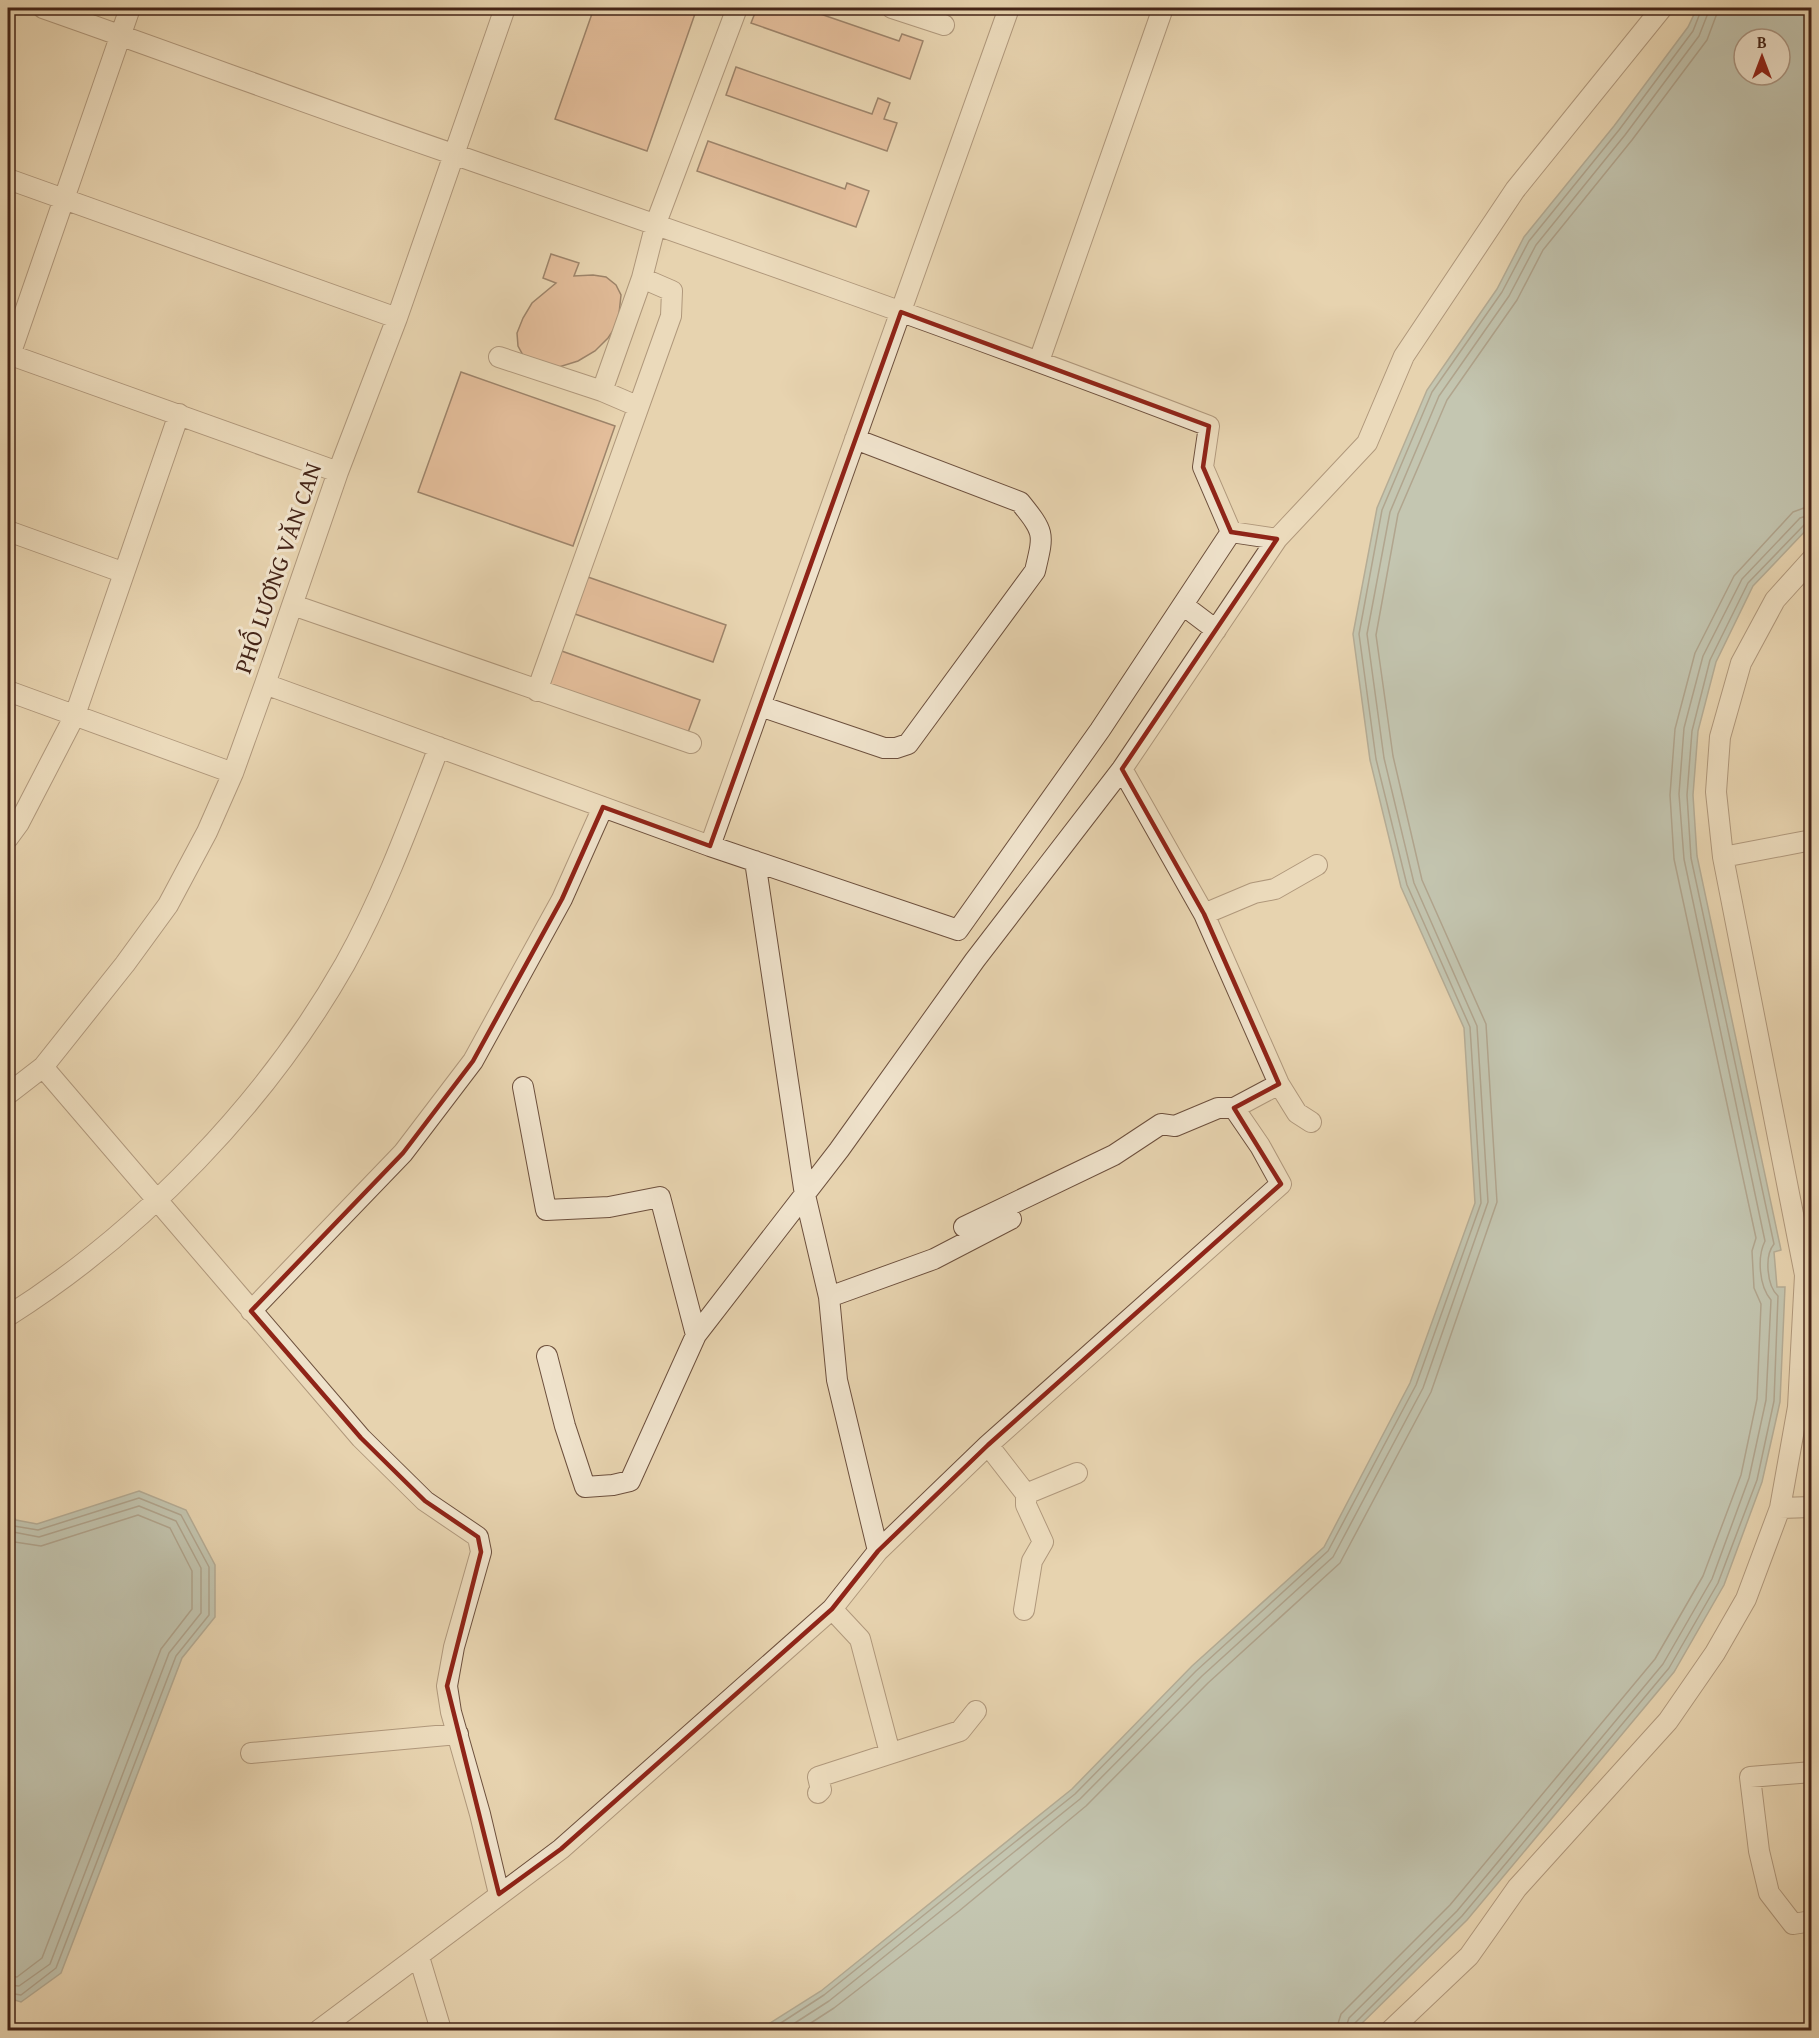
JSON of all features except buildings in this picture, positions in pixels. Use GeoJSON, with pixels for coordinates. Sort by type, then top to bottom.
{"type":"FeatureCollection","features":[{"type":"Feature","properties":{"kind":"street"},"geometry":{"type":"LineString","coordinates":[[43,8],[452,154],[656,223],[1040,361],[1209,426],[1203,467],[1231,532]]}},
{"type":"Feature","properties":{"kind":"street"},"geometry":{"type":"LineString","coordinates":[[130,8],[9,354],[338,472]]}},
{"type":"Feature","properties":{"kind":"street","name":"PHỐ LƯƠNG VĂN CAN"},"geometry":{"type":"LineString","coordinates":[[8,1094],[43,1067],[119,973],[168,905],[207,832],[233,773],[338,472],[397,318],[452,154],[505,8]]}},
{"type":"Feature","properties":{"kind":"street"},"geometry":{"type":"LineString","coordinates":[[602,391],[642,278],[656,223],[736,8]]}},
{"type":"Feature","properties":{"kind":"street"},"geometry":{"type":"LineString","coordinates":[[892,8],[944,25]]}},
{"type":"Feature","properties":{"kind":"street"},"geometry":{"type":"LineString","coordinates":[[710,846],[1009,8]]}},
{"type":"Feature","properties":{"kind":"street"},"geometry":{"type":"LineString","coordinates":[[1040,361],[1163,8]]}},
{"type":"Feature","properties":{"kind":"street"},"geometry":{"type":"LineString","coordinates":[[547,1356],[565,1426],[585,1487],[630,1481],[696,1335],[805,1195],[975,960],[1122,769],[1277,539],[1366,443],[1404,356],[1515,190],[1662,8]]}},
{"type":"Feature","properties":{"kind":"street"},"geometry":{"type":"LineString","coordinates":[[8,179],[397,318]]}},
{"type":"Feature","properties":{"kind":"street"},"geometry":{"type":"LineString","coordinates":[[537,691],[671,316],[672,291],[642,278]]}},
{"type":"Feature","properties":{"kind":"street"},"geometry":{"type":"LineString","coordinates":[[499,357],[602,391],[637,406]]}},
{"type":"Feature","properties":{"kind":"street"},"geometry":{"type":"LineString","coordinates":[[8,838],[19,823],[75,715],[122,572],[179,414]]}},
{"type":"Feature","properties":{"kind":"street"},"geometry":{"type":"LineString","coordinates":[[760,706],[884,747],[896,748],[908,744],[1035,571],[1043,539],[1035,520],[1020,502],[855,440]]}},
{"type":"Feature","properties":{"kind":"street"},"geometry":{"type":"LineString","coordinates":[[8,531],[122,572]]}},
{"type":"Feature","properties":{"kind":"street"},"geometry":{"type":"LineString","coordinates":[[1231,532],[1277,539]]}},
{"type":"Feature","properties":{"kind":"street"},"geometry":{"type":"LineString","coordinates":[[958,930],[1100,729],[1231,532]]}},
{"type":"Feature","properties":{"kind":"street"},"geometry":{"type":"LineString","coordinates":[[1391,2031],[1469,1956],[1517,1888],[1668,1721],[1715,1653],[1746,1599],[1780,1508],[1797,1407],[1805,1275],[1723,857],[1716,792],[1720,736],[1741,663],[1775,600],[1812,559]]}},
{"type":"Feature","properties":{"kind":"street"},"geometry":{"type":"LineString","coordinates":[[293,605],[691,743]]}},
{"type":"Feature","properties":{"kind":"street"},"geometry":{"type":"LineString","coordinates":[[1183,605],[1216,630]]}},
{"type":"Feature","properties":{"kind":"street"},"geometry":{"type":"LineString","coordinates":[[265,684],[710,846],[958,930],[975,960]]}},
{"type":"Feature","properties":{"kind":"street"},"geometry":{"type":"LineString","coordinates":[[8,691],[233,773]]}},
{"type":"Feature","properties":{"kind":"street"},"geometry":{"type":"LineString","coordinates":[[8,1316],[47,1291],[157,1200],[232,1122],[301,1034],[345,963],[401,846],[439,747]]}},
{"type":"Feature","properties":{"kind":"street"},"geometry":{"type":"LineString","coordinates":[[1122,769],[1204,914],[1279,1083],[1297,1113],[1311,1122]]}},
{"type":"Feature","properties":{"kind":"street"},"geometry":{"type":"LineString","coordinates":[[250,1311],[404,1153],[472,1061],[562,899],[603,807]]}},
{"type":"Feature","properties":{"kind":"street"},"geometry":{"type":"LineString","coordinates":[[1723,857],[1812,840]]}},
{"type":"Feature","properties":{"kind":"street"},"geometry":{"type":"LineString","coordinates":[[755,861],[805,1195],[829,1297],[837,1380],[878,1551]]}},
{"type":"Feature","properties":{"kind":"street"},"geometry":{"type":"LineString","coordinates":[[1204,914],[1254,894],[1275,889],[1317,865]]}},
{"type":"Feature","properties":{"kind":"street"},"geometry":{"type":"LineString","coordinates":[[43,1067],[361,1438],[425,1501],[478,1537],[481,1552],[448,1672],[449,1695],[499,1894]]}},
{"type":"Feature","properties":{"kind":"street"},"geometry":{"type":"LineString","coordinates":[[964,1227],[1114,1155],[1161,1124],[1175,1126],[1218,1108],[1234,1108],[1279,1083]]}},
{"type":"Feature","properties":{"kind":"street"},"geometry":{"type":"LineString","coordinates":[[523,1087],[546,1210],[609,1207],[660,1197],[696,1335]]}},
{"type":"Feature","properties":{"kind":"street"},"geometry":{"type":"LineString","coordinates":[[319,2031],[561,1849],[832,1609],[878,1551],[988,1445],[1281,1184],[1260,1146],[1234,1108]]}},
{"type":"Feature","properties":{"kind":"street"},"geometry":{"type":"LineString","coordinates":[[829,1297],[934,1259],[1036,1207]]}},
{"type":"Feature","properties":{"kind":"street"},"geometry":{"type":"LineString","coordinates":[[988,1445],[1026,1494],[1026,1505],[1043,1542],[1032,1561],[1024,1610]]}},
{"type":"Feature","properties":{"kind":"street"},"geometry":{"type":"LineString","coordinates":[[1026,1494],[1077,1473]]}},
{"type":"Feature","properties":{"kind":"street"},"geometry":{"type":"LineString","coordinates":[[1780,1508],[1812,1507]]}},
{"type":"Feature","properties":{"kind":"street"},"geometry":{"type":"LineString","coordinates":[[832,1609],[860,1639],[890,1753]]}},
{"type":"Feature","properties":{"kind":"street"},"geometry":{"type":"LineString","coordinates":[[818,1793],[821,1790],[818,1777],[960,1731],[976,1712]]}},
{"type":"Feature","properties":{"kind":"street"},"geometry":{"type":"LineString","coordinates":[[250,1753],[458,1734]]}},
{"type":"Feature","properties":{"kind":"street"},"geometry":{"type":"LineString","coordinates":[[1812,1772],[1750,1777],[1759,1851],[1769,1893],[1793,1924],[1812,1921]]}},
{"type":"Feature","properties":{"kind":"street"},"geometry":{"type":"LineString","coordinates":[[419,1957],[441,2031]]}},
{"type":"Feature","properties":{"kind":"highlighted area"},"geometry":{"type":"Polygon","coordinates":[[[901,312],[1209,426],[1203,467],[1231,532],[1277,539],[1122,769],[1204,914],[1279,1084],[1234,1108],[1281,1184],[988,1445],[878,1551],[832,1609],[561,1849],[499,1894],[447,1686],[481,1552],[478,1537],[425,1501],[361,1438],[251,1311],[403,1153],[473,1061],[562,899],[603,807],[710,846],[901,312]]]}},
{"type":"Feature","properties":{"kind":"water"},"geometry":{"type":"Polygon","coordinates":[[[1697,8],[1812,8],[1811,525],[1753,586],[1716,662],[1698,731],[1693,795],[1697,856],[1781,1250],[1774,1252],[1777,1287],[1785,1287],[1780,1402],[1762,1482],[1724,1585],[1674,1672],[1467,1920],[1355,2030],[759,2030],[821,1991],[1072,1789],[1192,1666],[1324,1547],[1410,1383],[1475,1203],[1464,1028],[1401,887],[1370,760],[1353,634],[1377,508],[1427,390],[1497,289],[1524,237],[1614,126],[1688,27],[1697,8]]]}},
{"type":"Feature","properties":{"kind":"water"},"geometry":{"type":"Polygon","coordinates":[[[139,1491],[186,1510],[215,1565],[215,1617],[182,1658],[61,1973],[21,2002],[8,1998],[8,1510],[16,1520],[37,1524],[139,1491]]]}}]}
